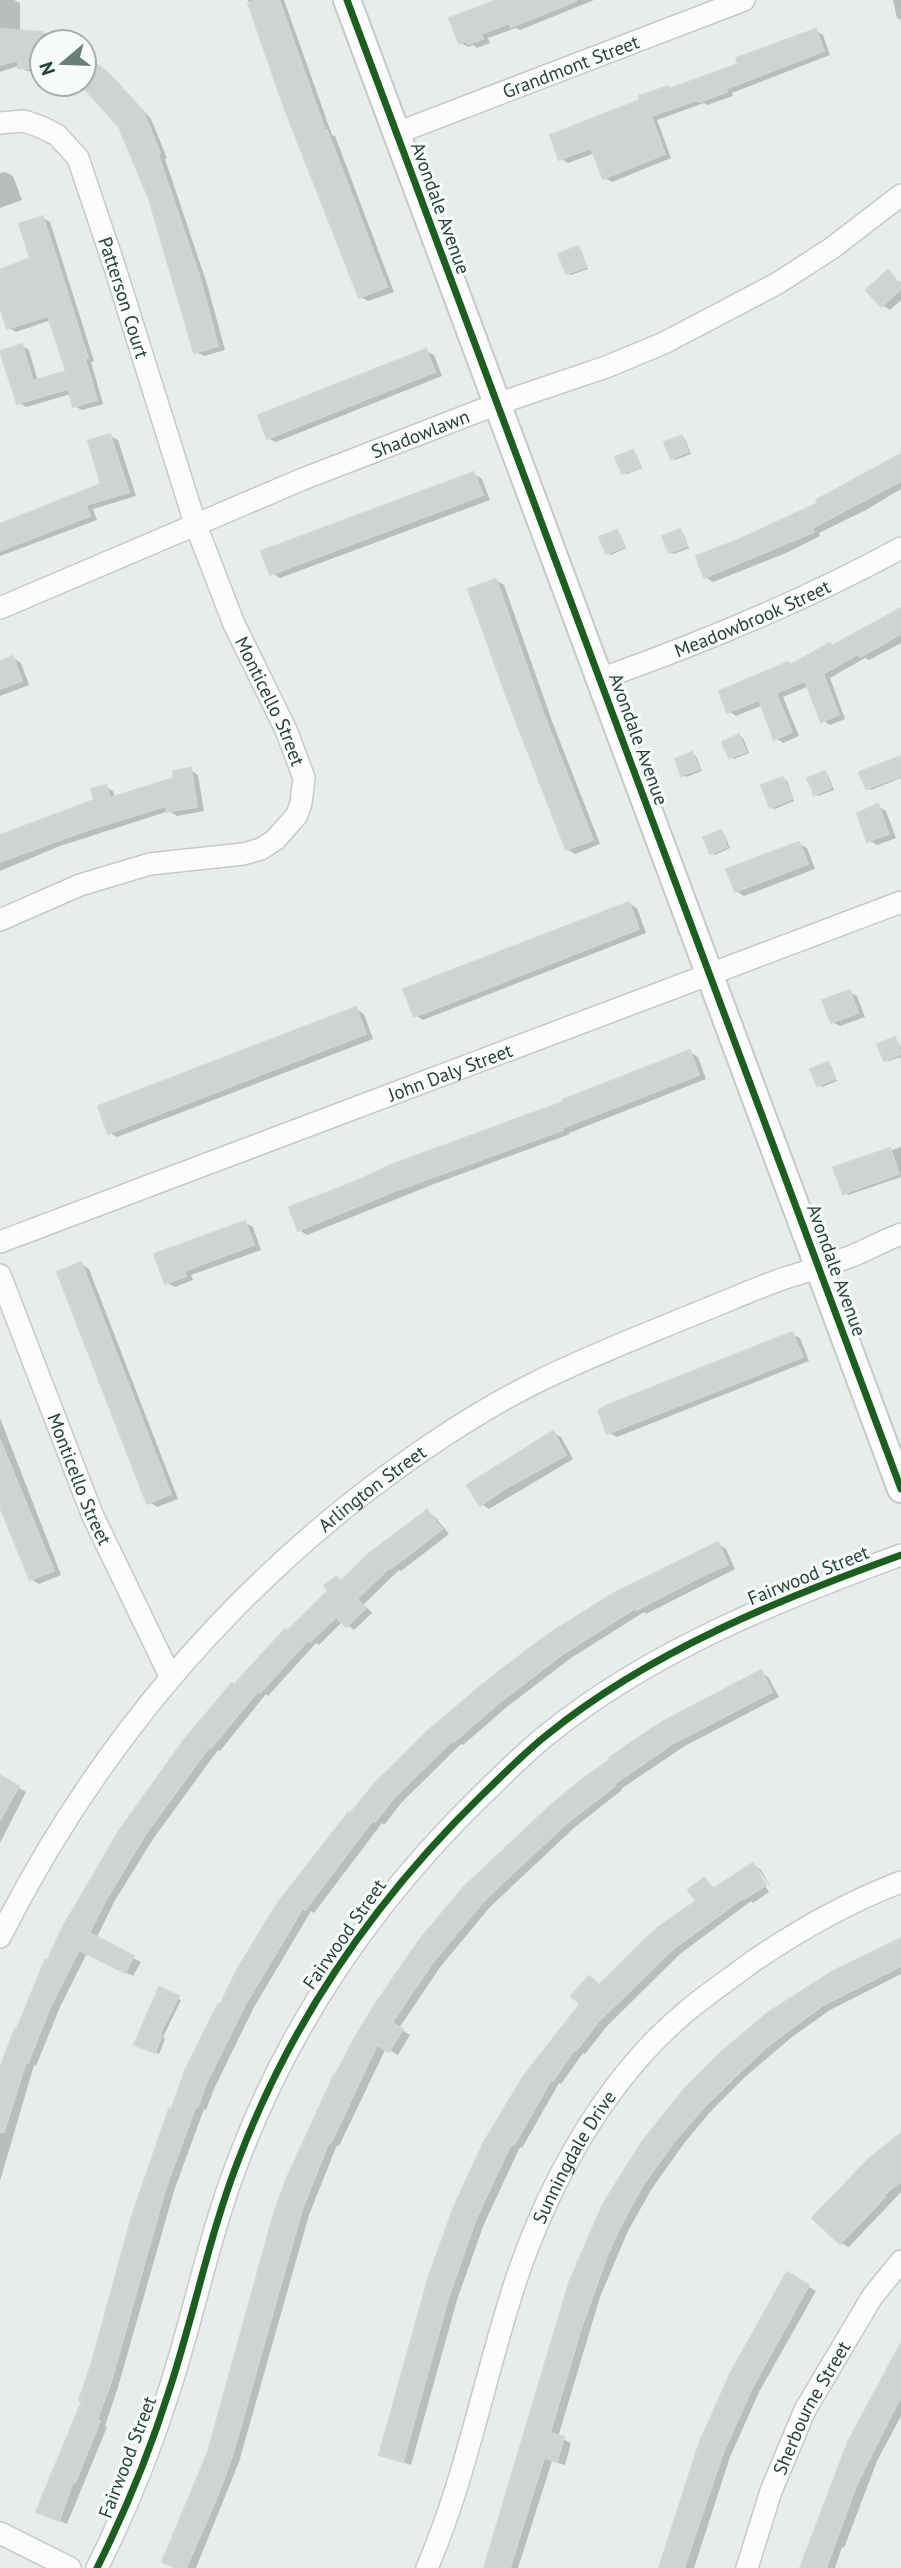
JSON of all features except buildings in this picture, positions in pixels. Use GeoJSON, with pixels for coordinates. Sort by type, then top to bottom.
{"type":"FeatureCollection","features":[{"type":"Feature","properties":{"kind":"street","name":"Avondale Avenue"},"geometry":{"type":"LineString","coordinates":[[347,0],[901,1489]]}},
{"type":"Feature","properties":{"kind":"street","name":"Grandmont Street"},"geometry":{"type":"LineString","coordinates":[[397,133],[744,0]]}},
{"type":"Feature","properties":{"kind":"street","name":"Patterson Court"},"geometry":{"type":"LineString","coordinates":[[0,123],[24,121],[41,127],[57,135],[78,158],[195,523]]}},
{"type":"Feature","properties":{"kind":"street","name":"Shadowlawn"},"geometry":{"type":"LineString","coordinates":[[0,608],[36,595],[195,523],[497,404],[606,367],[721,315],[832,248],[901,195]]}},
{"type":"Feature","properties":{"kind":"street","name":"Monticello Street"},"geometry":{"type":"LineString","coordinates":[[0,920],[80,885],[120,872],[150,864],[243,854],[261,849],[275,840],[296,815],[301,803],[304,778],[295,751],[234,624],[195,523]]}},
{"type":"Feature","properties":{"kind":"street","name":"Meadowbrook Street"},"geometry":{"type":"LineString","coordinates":[[600,679],[682,650],[783,608],[842,581],[901,548]]}},
{"type":"Feature","properties":{"kind":"street","name":"John Daly Street"},"geometry":{"type":"LineString","coordinates":[[0,1242],[901,902]]}},
{"type":"Feature","properties":{"kind":"street","name":"Arlington Street"},"geometry":{"type":"LineString","coordinates":[[0,1937],[26,1885],[71,1810],[121,1738],[170,1676],[231,1609],[308,1538],[376,1483],[462,1424],[527,1387],[596,1354],[901,1234]]}},
{"type":"Feature","properties":{"kind":"street","name":"Monticello Street"},"geometry":{"type":"LineString","coordinates":[[0,1275],[92,1514],[170,1676]]}},
{"type":"Feature","properties":{"kind":"street","name":"Fairwood Street"},"geometry":{"type":"LineString","coordinates":[[97,2568],[121,2516],[170,2390],[217,2222],[254,2119],[315,2002],[356,1938],[394,1889],[444,1832],[548,1733],[606,1693],[690,1644],[744,1618],[901,1555]]}},
{"type":"Feature","properties":{"kind":"street","name":"Sunningdale Drive"},"geometry":{"type":"LineString","coordinates":[[427,2568],[460,2472],[526,2251],[586,2129],[643,2054],[687,2011],[783,1940],[833,1912],[901,1882]]}},
{"type":"Feature","properties":{"kind":"street","name":"Sherbourne Street"},"geometry":{"type":"LineString","coordinates":[[747,2568],[771,2491],[805,2410],[872,2297],[901,2261]]}},
{"type":"Feature","properties":{"kind":"street"},"geometry":{"type":"LineString","coordinates":[[0,2533],[70,2568]]}},
{"type":"Feature","properties":{"kind":"cycle path"},"geometry":{"type":"LineString","coordinates":[[347,0],[901,1489]]}},
{"type":"Feature","properties":{"kind":"cycle path"},"geometry":{"type":"LineString","coordinates":[[97,2568],[154,2436],[228,2189],[259,2109],[311,2011],[372,1919],[444,1834],[483,1794],[539,1741],[587,1705],[672,1653],[717,1630],[809,1590],[901,1555]]}}]}
